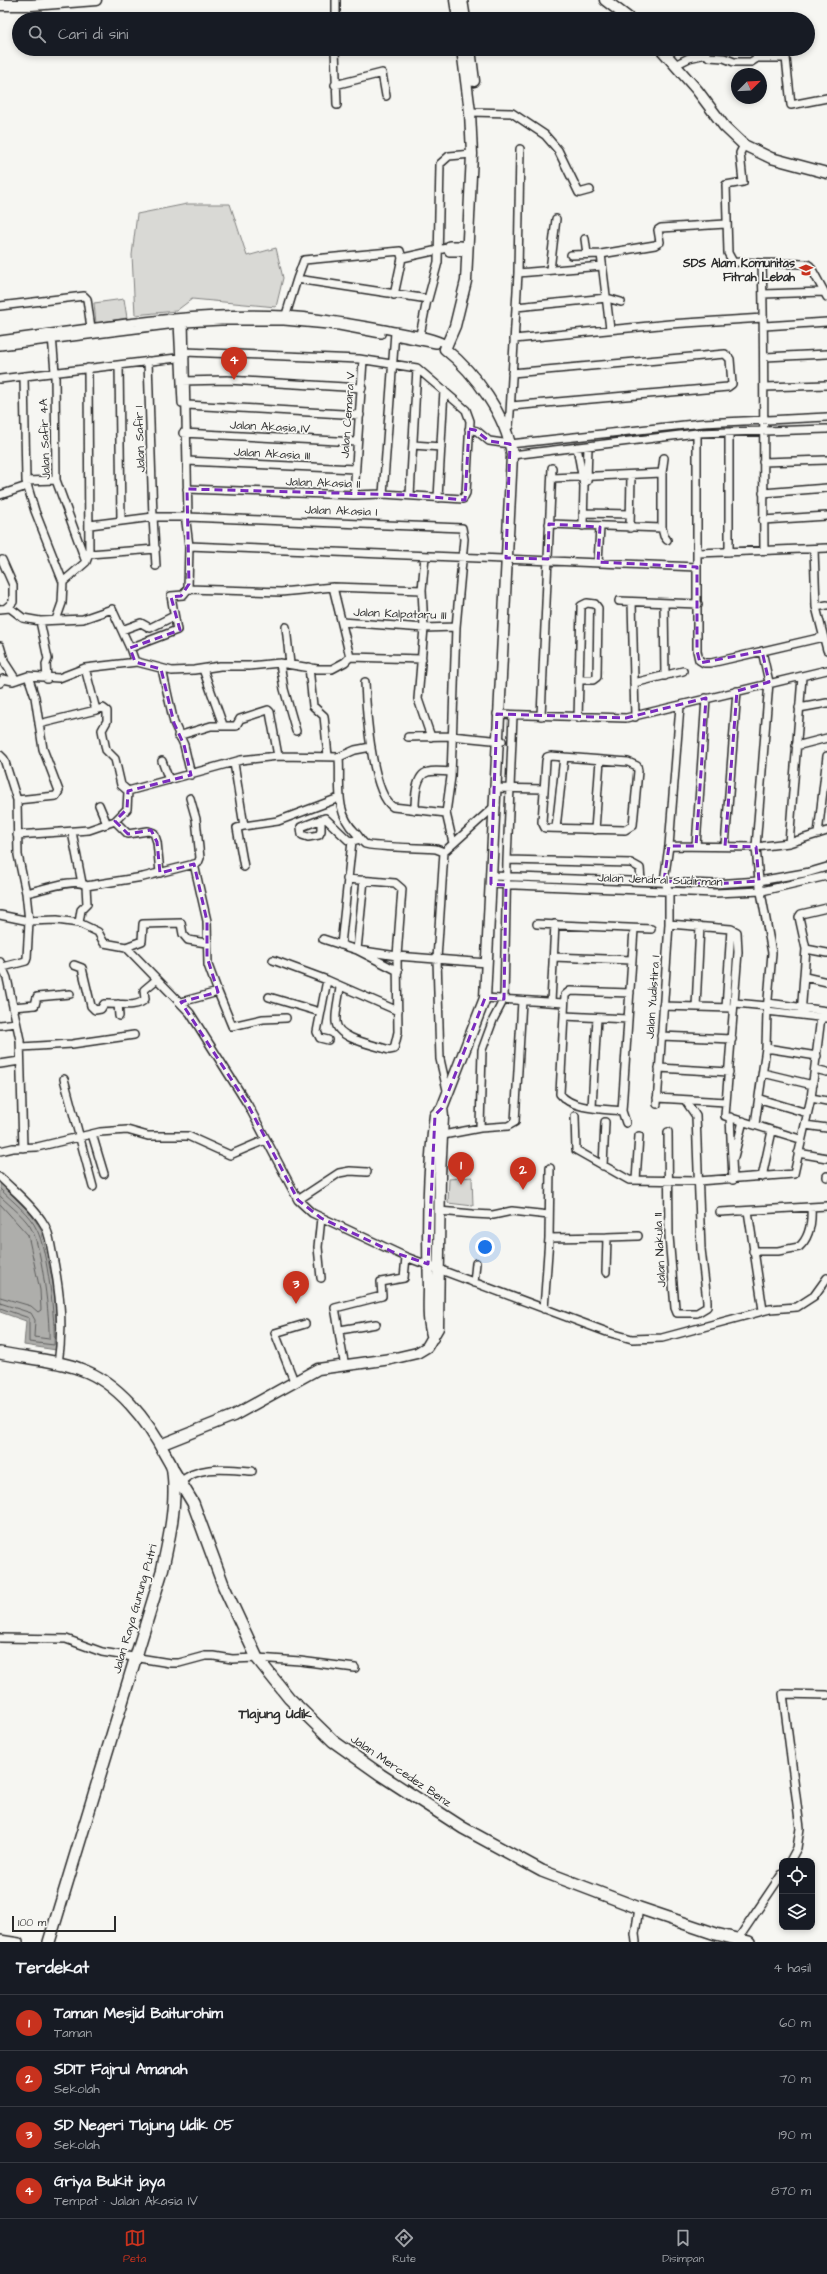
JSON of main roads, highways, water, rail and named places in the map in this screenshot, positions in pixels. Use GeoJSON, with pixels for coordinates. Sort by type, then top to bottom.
{"type":"FeatureCollection","features":[{"type":"Feature","properties":{"kind":"main road","name":"Jalan Raya Gunung Putri"},"geometry":{"type":"LineString","coordinates":[[0,1353],[79,1368],[95,1375],[107,1383],[134,1410],[160,1445],[173,1470],[172,1516],[166,1552],[49,1942]]}},
{"type":"Feature","properties":{"kind":"main road","name":"Jalan Mercedez Benz"},"geometry":{"type":"LineString","coordinates":[[173,1470],[193,1503],[224,1587],[257,1658],[278,1686],[317,1728],[381,1776],[463,1828],[542,1871],[638,1908],[716,1934],[743,1940]]}},
{"type":"Feature","properties":{"kind":"water"},"geometry":{"type":"Polygon","coordinates":[[[0,1183],[30,1213],[41,1229],[54,1288],[59,1343],[56,1350],[24,1345],[26,1321],[0,1312],[0,1183]]]}},
{"type":"Feature","properties":{"kind":"place","name":"SDS Alam Komunitas Fitrah Lebah"},"geometry":{"type":"Point","coordinates":[806,270]}},
{"type":"Feature","properties":{"kind":"place","name":"Griya Bukit jaya"},"geometry":{"type":"Point","coordinates":[234,380]}},
{"type":"Feature","properties":{"kind":"place","name":"Taman Mesjid Baiturohim"},"geometry":{"type":"Point","coordinates":[461,1185]}},
{"type":"Feature","properties":{"kind":"place","name":"SDIT Fajrul Amanah"},"geometry":{"type":"Point","coordinates":[523,1190]}},
{"type":"Feature","properties":{"kind":"place","name":"SD Negeri Tlajung Udik 05"},"geometry":{"type":"Point","coordinates":[296,1304]}},
{"type":"Feature","properties":{"kind":"district","name":"Tlajung Udik"},"geometry":{"type":"Point","coordinates":[275,1714]}}]}
